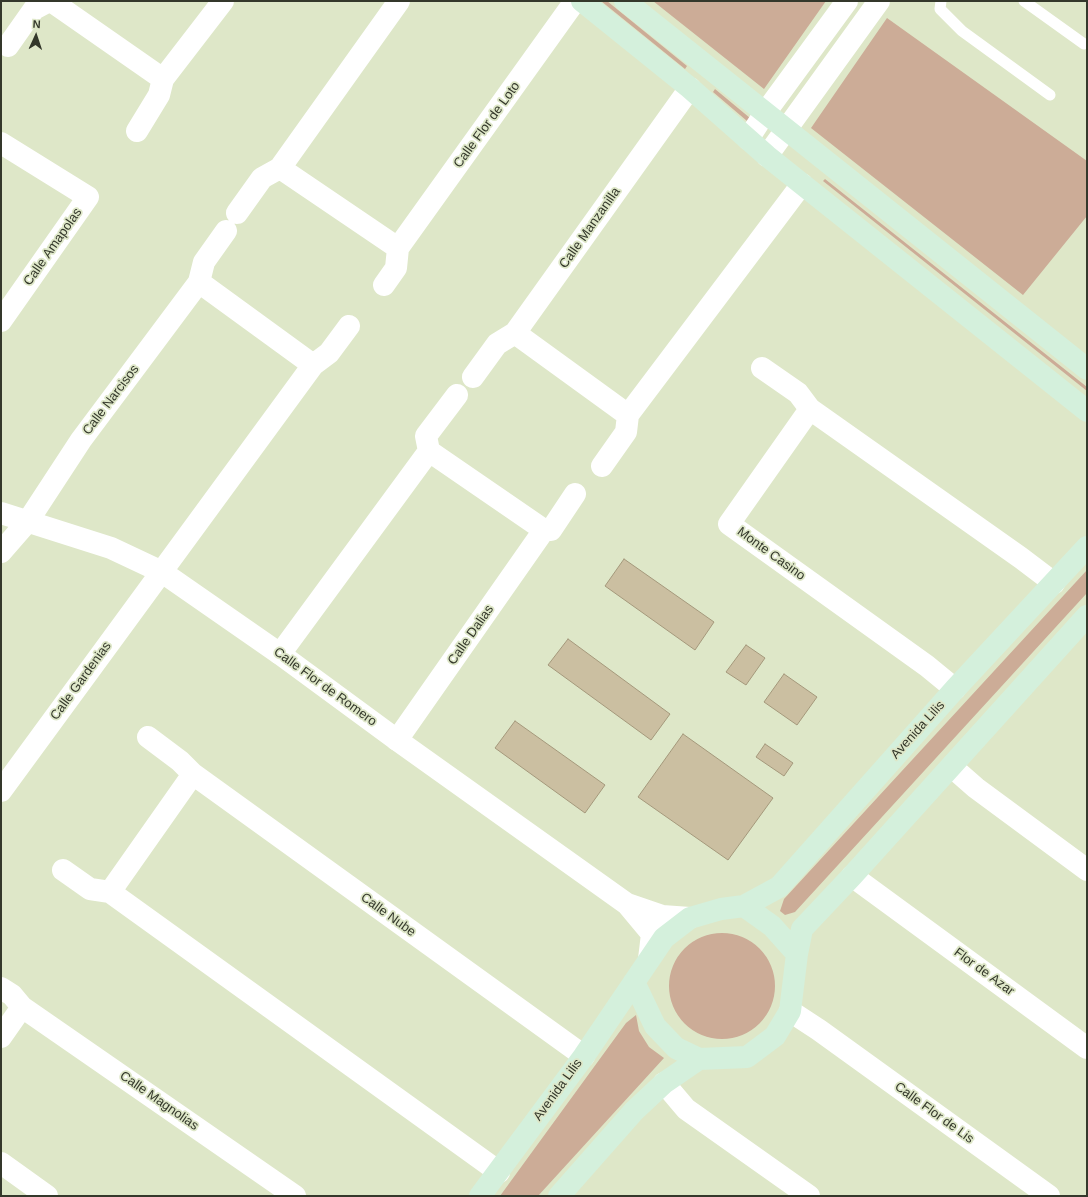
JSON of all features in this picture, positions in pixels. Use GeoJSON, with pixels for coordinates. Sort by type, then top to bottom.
{"type":"FeatureCollection","features":[{"type":"Feature","properties":{"kind":"main road"},"geometry":{"type":"LineString","coordinates":[[582,1],[690,88],[767,156],[1087,411]]}},
{"type":"Feature","properties":{"kind":"main road"},"geometry":{"type":"LineString","coordinates":[[625,1],[1087,369]]}},
{"type":"Feature","properties":{"kind":"main road"},"geometry":{"type":"LineString","coordinates":[[690,88],[708,67]]}},
{"type":"Feature","properties":{"kind":"main road","name":"Avenida Lilis"},"geometry":{"type":"LineString","coordinates":[[480,1196],[584,1056],[664,938],[690,918],[744,906],[779,887],[955,689],[1087,547]]}},
{"type":"Feature","properties":{"kind":"main road"},"geometry":{"type":"LineString","coordinates":[[634,982],[655,1026],[676,1048],[699,1059],[747,1057],[775,1036],[790,1011],[797,954],[802,929],[952,767],[1087,616]]}},
{"type":"Feature","properties":{"kind":"main road"},"geometry":{"type":"LineString","coordinates":[[744,906],[772,926],[797,954]]}},
{"type":"Feature","properties":{"kind":"main road"},"geometry":{"type":"LineString","coordinates":[[559,1196],[634,1111],[664,1084],[699,1059]]}},
{"type":"Feature","properties":{"kind":"street"},"geometry":{"type":"LineString","coordinates":[[8,46],[34,9],[50,1],[163,79]]}},
{"type":"Feature","properties":{"kind":"street"},"geometry":{"type":"LineString","coordinates":[[137,131],[159,95],[163,79],[223,1]]}},
{"type":"Feature","properties":{"kind":"street"},"geometry":{"type":"LineString","coordinates":[[237,213],[262,178],[280,168],[399,1]]}},
{"type":"Feature","properties":{"kind":"street","name":"Calle Flor de Loto"},"geometry":{"type":"LineString","coordinates":[[398,248],[576,1]]}},
{"type":"Feature","properties":{"kind":"street"},"geometry":{"type":"LineString","coordinates":[[748,139],[765,113],[847,1]]}},
{"type":"Feature","properties":{"kind":"street"},"geometry":{"type":"LineString","coordinates":[[767,156],[878,1]]}},
{"type":"Feature","properties":{"kind":"street","name":"Calle Manzanilla"},"geometry":{"type":"LineString","coordinates":[[473,377],[497,344],[515,333],[690,88]]}},
{"type":"Feature","properties":{"kind":"street","name":"Calle Amapolas"},"geometry":{"type":"LineString","coordinates":[[1,143],[88,197],[1,321]]}},
{"type":"Feature","properties":{"kind":"street"},"geometry":{"type":"LineString","coordinates":[[280,168],[398,248],[396,268],[384,285]]}},
{"type":"Feature","properties":{"kind":"street"},"geometry":{"type":"LineString","coordinates":[[602,466],[626,432],[628,415],[802,184]]}},
{"type":"Feature","properties":{"kind":"street","name":"Calle Narcisos"},"geometry":{"type":"LineString","coordinates":[[28,520],[81,440],[199,282],[204,262],[226,232]]}},
{"type":"Feature","properties":{"kind":"street"},"geometry":{"type":"LineString","coordinates":[[199,282],[313,365]]}},
{"type":"Feature","properties":{"kind":"street"},"geometry":{"type":"LineString","coordinates":[[162,572],[313,365],[329,353],[349,326]]}},
{"type":"Feature","properties":{"kind":"street"},"geometry":{"type":"LineString","coordinates":[[515,333],[628,415]]}},
{"type":"Feature","properties":{"kind":"street"},"geometry":{"type":"LineString","coordinates":[[762,368],[798,393],[810,409],[1054,583]]}},
{"type":"Feature","properties":{"kind":"street"},"geometry":{"type":"LineString","coordinates":[[456,395],[426,436],[429,451],[544,530]]}},
{"type":"Feature","properties":{"kind":"street","name":"Monte Casino"},"geometry":{"type":"LineString","coordinates":[[810,409],[729,524],[927,666],[955,689]]}},
{"type":"Feature","properties":{"kind":"street"},"geometry":{"type":"LineString","coordinates":[[280,654],[429,451]]}},
{"type":"Feature","properties":{"kind":"street","name":"Calle Dalias"},"geometry":{"type":"LineString","coordinates":[[397,740],[544,530],[551,530],[575,494]]}},
{"type":"Feature","properties":{"kind":"street","name":"Calle Flor de Romero"},"geometry":{"type":"LineString","coordinates":[[1,512],[111,548],[162,572],[280,654],[397,740],[627,904],[652,934],[649,959]]}},
{"type":"Feature","properties":{"kind":"street"},"geometry":{"type":"LineString","coordinates":[[1,552],[28,520]]}},
{"type":"Feature","properties":{"kind":"street","name":"Calle Gardenias"},"geometry":{"type":"LineString","coordinates":[[1,791],[162,572]]}},
{"type":"Feature","properties":{"kind":"street","name":"Calle Nube"},"geometry":{"type":"LineString","coordinates":[[148,737],[180,761],[193,774],[584,1056]]}},
{"type":"Feature","properties":{"kind":"street"},"geometry":{"type":"LineString","coordinates":[[952,767],[976,788],[1087,870]]}},
{"type":"Feature","properties":{"kind":"street"},"geometry":{"type":"LineString","coordinates":[[110,892],[193,774]]}},
{"type":"Feature","properties":{"kind":"street"},"geometry":{"type":"LineString","coordinates":[[63,870],[90,889],[110,892],[499,1172]]}},
{"type":"Feature","properties":{"kind":"street","name":"Flor de Azar"},"geometry":{"type":"LineString","coordinates":[[852,876],[1087,1048]]}},
{"type":"Feature","properties":{"kind":"street","name":"Calle Flor de Romero"},"geometry":{"type":"LineString","coordinates":[[627,904],[662,916],[690,918]]}},
{"type":"Feature","properties":{"kind":"street","name":"Calle Magnolias"},"geometry":{"type":"LineString","coordinates":[[1,988],[12,995],[22,1007],[295,1196]]}},
{"type":"Feature","properties":{"kind":"street"},"geometry":{"type":"LineString","coordinates":[[1,1037],[22,1007]]}},
{"type":"Feature","properties":{"kind":"street","name":"Calle Flor de Lis"},"geometry":{"type":"LineString","coordinates":[[790,1011],[819,1030],[1049,1196]]}},
{"type":"Feature","properties":{"kind":"street"},"geometry":{"type":"LineString","coordinates":[[664,1084],[686,1109],[809,1196]]}},
{"type":"Feature","properties":{"kind":"street"},"geometry":{"type":"LineString","coordinates":[[1,1163],[47,1196]]}},
{"type":"Feature","properties":{"kind":"lane"},"geometry":{"type":"LineString","coordinates":[[941,1],[940,9],[962,31],[1050,95]]}},
{"type":"Feature","properties":{"kind":"lane"},"geometry":{"type":"LineString","coordinates":[[1024,1],[1084,44]]}},
{"type":"Feature","properties":{"kind":"shaded area"},"geometry":{"type":"Polygon","coordinates":[[[601,1],[607,1],[687,66],[685,69],[601,1]]]}},
{"type":"Feature","properties":{"kind":"shaded area"},"geometry":{"type":"Polygon","coordinates":[[[653,1],[826,1],[764,89],[653,1]]]}},
{"type":"Feature","properties":{"kind":"shaded area"},"geometry":{"type":"Polygon","coordinates":[[[887,18],[1087,161],[1087,216],[1023,295],[811,128],[887,18]]]}},
{"type":"Feature","properties":{"kind":"shaded area"},"geometry":{"type":"Polygon","coordinates":[[[715,89],[750,118],[747,121],[713,92],[715,89]]]}},
{"type":"Feature","properties":{"kind":"shaded area"},"geometry":{"type":"Polygon","coordinates":[[[825,179],[1087,387],[1087,391],[823,181],[825,179]]]}},
{"type":"Feature","properties":{"kind":"shaded area"},"geometry":{"type":"Polygon","coordinates":[[[1087,570],[1087,593],[795,912],[785,915],[780,911],[784,899],[1087,570]]]}},
{"type":"Feature","properties":{"kind":"shaded area"},"geometry":{"type":"Polygon","coordinates":[[[722,933],[742,937],[760,948],[771,966],[775,986],[771,1006],[760,1024],[742,1035],[722,1039],[702,1035],[684,1024],[673,1006],[669,986],[673,966],[684,948],[702,937],[722,933]]]}},
{"type":"Feature","properties":{"kind":"shaded area"},"geometry":{"type":"Polygon","coordinates":[[[636,1015],[639,1031],[649,1047],[664,1058],[538,1196],[500,1196],[626,1023],[636,1015]]]}},
{"type":"Feature","properties":{"kind":"building"},"geometry":{"type":"Polygon","coordinates":[[[624,559],[714,622],[695,650],[605,586],[624,559]]]}},
{"type":"Feature","properties":{"kind":"building"},"geometry":{"type":"Polygon","coordinates":[[[568,639],[670,714],[651,740],[548,665],[568,639]]]}},
{"type":"Feature","properties":{"kind":"building"},"geometry":{"type":"Polygon","coordinates":[[[746,645],[765,658],[746,685],[726,672],[746,645]]]}},
{"type":"Feature","properties":{"kind":"building"},"geometry":{"type":"Polygon","coordinates":[[[784,674],[817,697],[797,725],[764,702],[784,674]]]}},
{"type":"Feature","properties":{"kind":"building"},"geometry":{"type":"Polygon","coordinates":[[[515,721],[605,785],[585,813],[495,748],[515,721]]]}},
{"type":"Feature","properties":{"kind":"building"},"geometry":{"type":"Polygon","coordinates":[[[683,734],[773,798],[728,860],[638,797],[683,734]]]}},
{"type":"Feature","properties":{"kind":"building"},"geometry":{"type":"Polygon","coordinates":[[[765,744],[793,763],[784,776],[756,757],[765,744]]]}}]}
